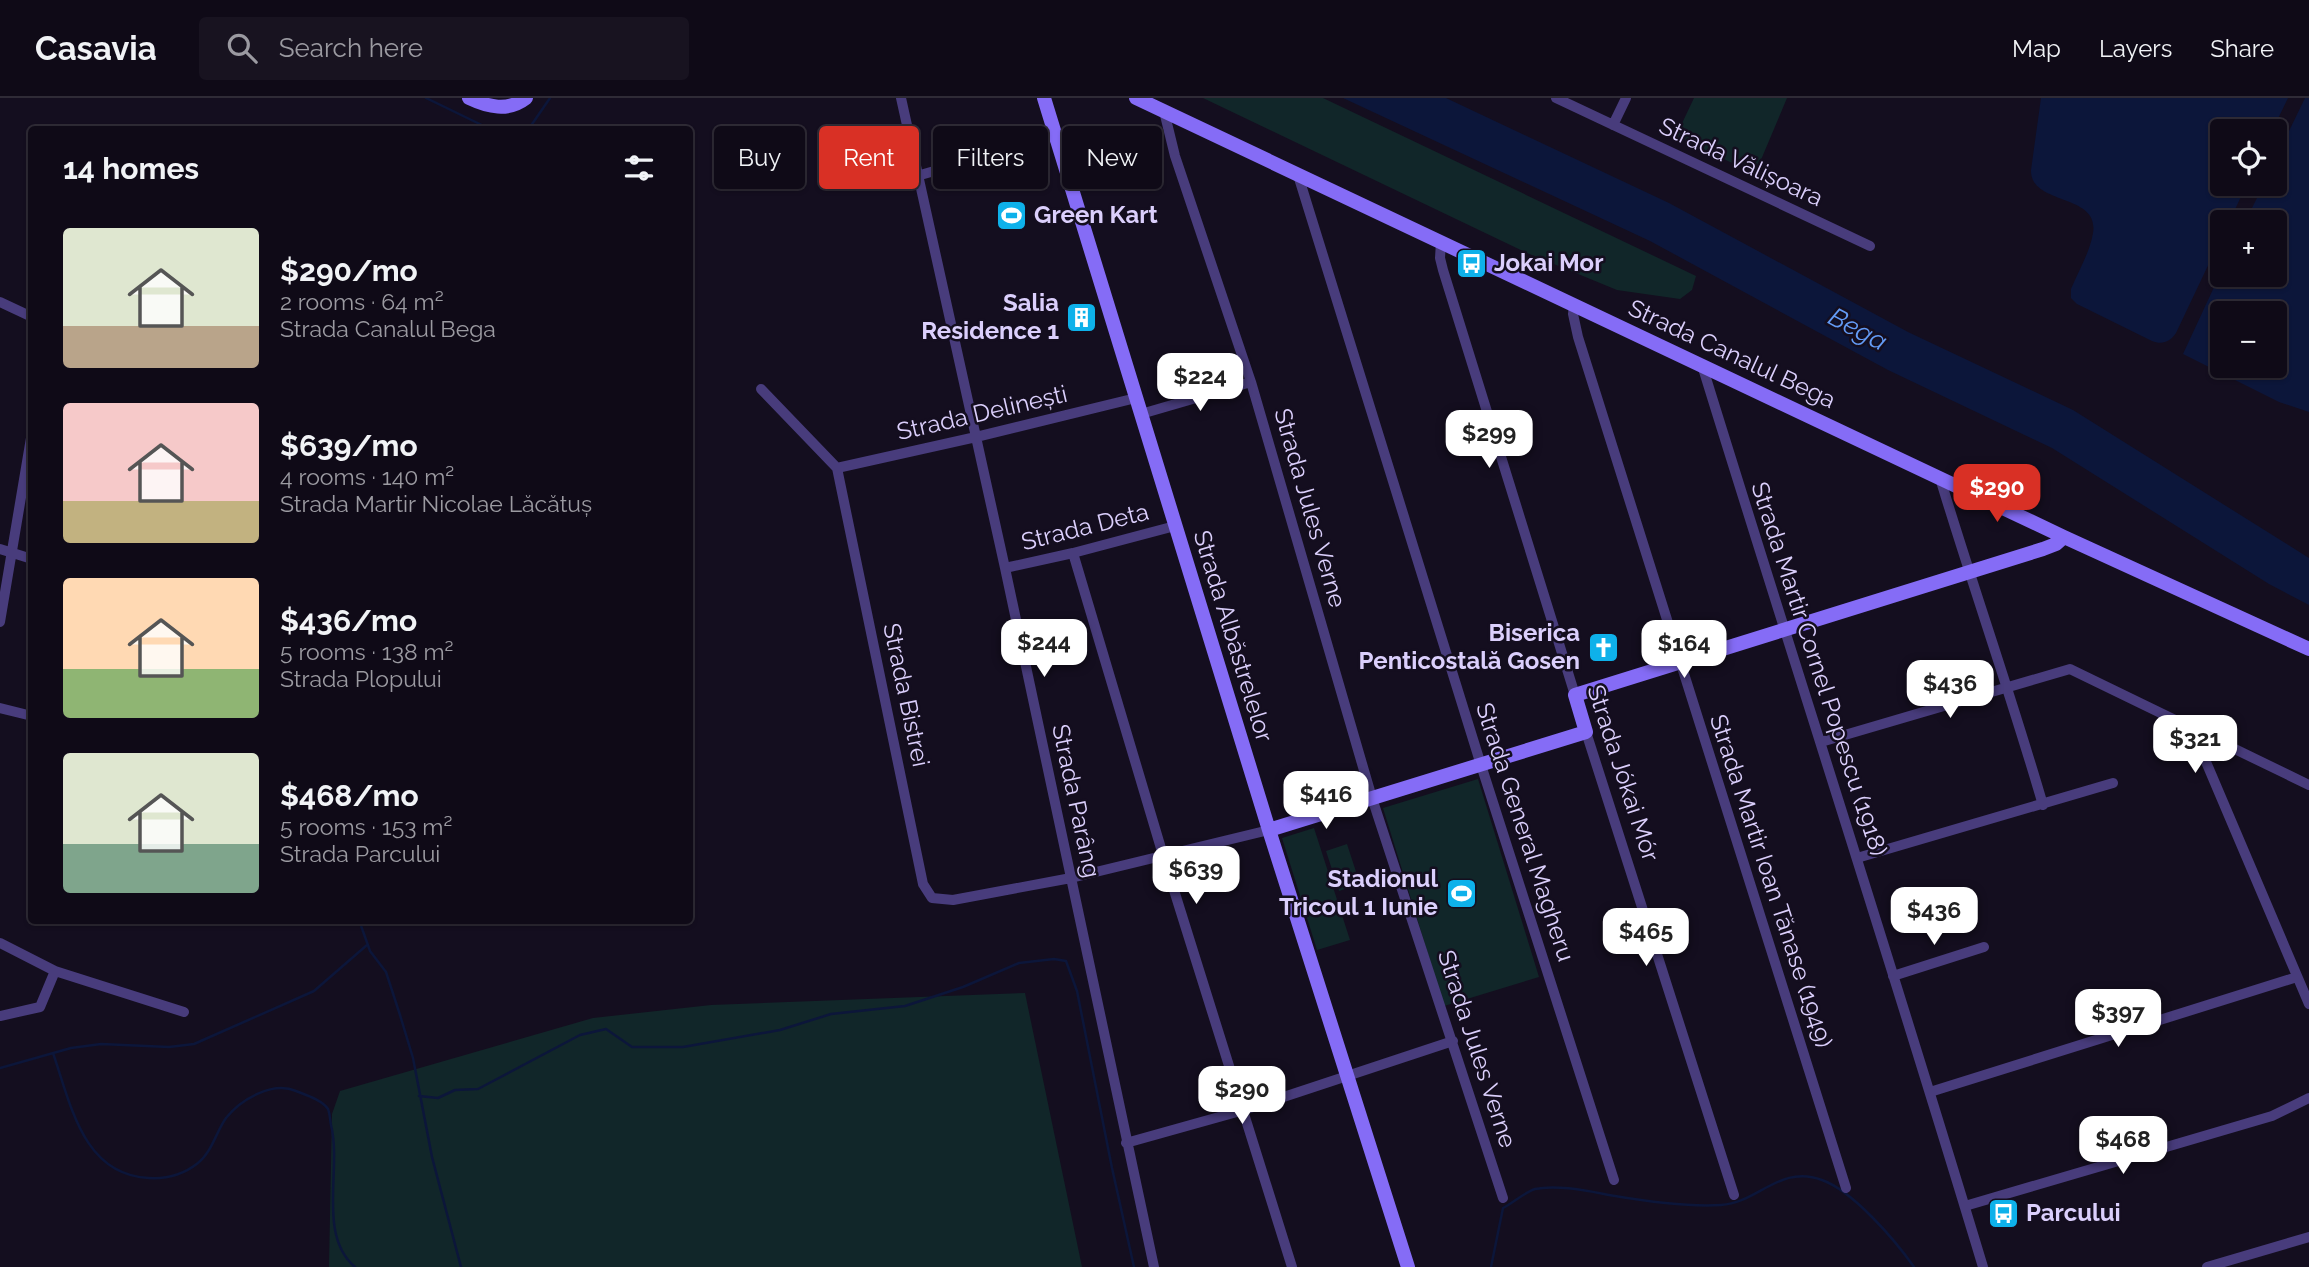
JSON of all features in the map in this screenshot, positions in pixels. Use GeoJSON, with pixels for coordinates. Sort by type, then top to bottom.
{"type":"FeatureCollection","features":[{"type":"Feature","properties":{"kind":"street"},"geometry":{"type":"LineString","coordinates":[[469,98],[490,106],[502,107],[512,106],[526,98]]}},
{"type":"Feature","properties":{"kind":"street","name":"Strada Parâng"},"geometry":{"type":"LineString","coordinates":[[901,98],[907,126]]}},
{"type":"Feature","properties":{"kind":"street","name":"Strada Albăstrelelor"},"geometry":{"type":"LineString","coordinates":[[1044,98],[1269,830],[1408,1267]]}},
{"type":"Feature","properties":{"kind":"street","name":"Strada Canalul Bega"},"geometry":{"type":"LineString","coordinates":[[1136,98],[2064,537],[2309,649]]}},
{"type":"Feature","properties":{"kind":"street","name":"Strada Vălișoara"},"geometry":{"type":"LineString","coordinates":[[1556,98],[1870,246]]}},
{"type":"Feature","properties":{"kind":"street"},"geometry":{"type":"LineString","coordinates":[[1614,125],[1626,98]]}},
{"type":"Feature","properties":{"kind":"street","name":"Strada Jules Verne"},"geometry":{"type":"LineString","coordinates":[[1164,111],[1175,156],[1251,382],[1373,798],[1503,1198]]}},
{"type":"Feature","properties":{"kind":"street"},"geometry":{"type":"LineString","coordinates":[[919,175],[1055,136]]}},
{"type":"Feature","properties":{"kind":"street","name":"Strada General Magheru"},"geometry":{"type":"LineString","coordinates":[[1298,174],[1481,765],[1614,1180]]}},
{"type":"Feature","properties":{"kind":"street","name":"Strada Parâng"},"geometry":{"type":"LineString","coordinates":[[919,185],[1005,568],[1154,1267]]}},
{"type":"Feature","properties":{"kind":"street","name":"Strada Jókai Mór"},"geometry":{"type":"LineString","coordinates":[[1441,242],[1440,258],[1443,270],[1586,732],[1734,1195]]}},
{"type":"Feature","properties":{"kind":"street"},"geometry":{"type":"LineString","coordinates":[[0,302],[28,315]]}},
{"type":"Feature","properties":{"kind":"street","name":"Strada Martir Ioan Tănase (1949)"},"geometry":{"type":"LineString","coordinates":[[1574,305],[1573,314],[1578,337],[1846,1188]]}},
{"type":"Feature","properties":{"kind":"street","name":"Strada Martir Cornel Popescu (1918)"},"geometry":{"type":"LineString","coordinates":[[1702,365],[1983,1267]]}},
{"type":"Feature","properties":{"kind":"street"},"geometry":{"type":"LineString","coordinates":[[1141,414],[1251,382]]}},
{"type":"Feature","properties":{"kind":"street"},"geometry":{"type":"LineString","coordinates":[[761,389],[837,468]]}},
{"type":"Feature","properties":{"kind":"street","name":"Strada Delinești"},"geometry":{"type":"LineString","coordinates":[[837,468],[976,438],[1136,398]]}},
{"type":"Feature","properties":{"kind":"street"},"geometry":{"type":"LineString","coordinates":[[0,622],[28,455]]}},
{"type":"Feature","properties":{"kind":"street","name":"Strada Bistrei"},"geometry":{"type":"LineString","coordinates":[[837,468],[923,884],[932,898],[953,900],[1071,878]]}},
{"type":"Feature","properties":{"kind":"street"},"geometry":{"type":"LineString","coordinates":[[1940,478],[2008,686],[2043,805]]}},
{"type":"Feature","properties":{"kind":"street","name":"Strada Deta"},"geometry":{"type":"LineString","coordinates":[[1005,568],[1175,526]]}},
{"type":"Feature","properties":{"kind":"street"},"geometry":{"type":"LineString","coordinates":[[1575,695],[2043,549],[2056,544],[2064,537]]}},
{"type":"Feature","properties":{"kind":"street"},"geometry":{"type":"LineString","coordinates":[[0,549],[28,558]]}},
{"type":"Feature","properties":{"kind":"street"},"geometry":{"type":"LineString","coordinates":[[1073,553],[1292,1267]]}},
{"type":"Feature","properties":{"kind":"street"},"geometry":{"type":"LineString","coordinates":[[1821,742],[2070,669],[2309,785]]}},
{"type":"Feature","properties":{"kind":"street"},"geometry":{"type":"LineString","coordinates":[[0,708],[28,715]]}},
{"type":"Feature","properties":{"kind":"street"},"geometry":{"type":"LineString","coordinates":[[2192,729],[2309,1004]]}},
{"type":"Feature","properties":{"kind":"street"},"geometry":{"type":"LineString","coordinates":[[1071,878],[1269,830],[1586,732]]}},
{"type":"Feature","properties":{"kind":"street"},"geometry":{"type":"LineString","coordinates":[[1857,858],[2113,783]]}},
{"type":"Feature","properties":{"kind":"street"},"geometry":{"type":"LineString","coordinates":[[0,943],[55,971],[184,1012]]}},
{"type":"Feature","properties":{"kind":"street"},"geometry":{"type":"LineString","coordinates":[[1893,976],[1984,947]]}},
{"type":"Feature","properties":{"kind":"street"},"geometry":{"type":"LineString","coordinates":[[0,1016],[40,1007],[55,971]]}},
{"type":"Feature","properties":{"kind":"street"},"geometry":{"type":"LineString","coordinates":[[1930,1092],[2297,977]]}},
{"type":"Feature","properties":{"kind":"street"},"geometry":{"type":"LineString","coordinates":[[1126,1143],[1244,1110],[1453,1041]]}},
{"type":"Feature","properties":{"kind":"street"},"geometry":{"type":"LineString","coordinates":[[1965,1206],[2272,1116],[2309,1098]]}},
{"type":"Feature","properties":{"kind":"street"},"geometry":{"type":"LineString","coordinates":[[2207,1267],[2309,1237]]}},
{"type":"Feature","properties":{"kind":"green space"},"geometry":{"type":"Polygon","coordinates":[[[1203,98],[1323,98],[1696,276],[1692,290],[1680,299],[1617,290],[1527,253],[1203,98]]]}},
{"type":"Feature","properties":{"kind":"green space"},"geometry":{"type":"Polygon","coordinates":[[[1694,98],[1787,98],[1755,174],[1676,136],[1694,98]]]}},
{"type":"Feature","properties":{"kind":"green space","name":"Stadionul Tricoul 1 Iunie"},"geometry":{"type":"Polygon","coordinates":[[[1478,779],[1539,977],[1444,1006],[1383,808],[1478,779]]]}},
{"type":"Feature","properties":{"kind":"green space"},"geometry":{"type":"Polygon","coordinates":[[[1314,828],[1350,940],[1317,950],[1282,838],[1314,828]]]}},
{"type":"Feature","properties":{"kind":"green space"},"geometry":{"type":"Polygon","coordinates":[[[1347,844],[1360,884],[1339,891],[1326,851],[1347,844]]]}},
{"type":"Feature","properties":{"kind":"green space"},"geometry":{"type":"Polygon","coordinates":[[[1025,993],[1082,1267],[329,1267],[332,1114],[340,1091],[593,1018],[711,1005],[1025,993]]]}},
{"type":"Feature","properties":{"kind":"water","name":"Bega"},"geometry":{"type":"Polygon","coordinates":[[[1343,98],[1446,98],[1669,203],[1908,332],[2073,410],[2309,558],[2309,605],[2269,584],[2052,448],[1888,370],[1650,241],[1343,98]]]}},
{"type":"Feature","properties":{"kind":"water"},"geometry":{"type":"Polygon","coordinates":[[[2041,98],[2288,98],[2278,119],[2210,119],[2210,196],[2241,196],[2235,210],[2210,210],[2210,261],[2176,333],[2162,343],[2152,341],[2077,304],[2071,298],[2071,289],[2087,255],[2093,233],[2092,220],[2086,211],[2041,189],[2034,181],[2031,170],[2041,98]]]}},
{"type":"Feature","properties":{"kind":"water"},"geometry":{"type":"Polygon","coordinates":[[[2305,98],[2309,98],[2309,412],[2279,402],[2231,378],[2287,378],[2287,301],[2210,301],[2210,368],[2183,354],[2214,287],[2287,287],[2287,210],[2251,210],[2258,196],[2287,196],[2287,135],[2305,98]]]}},
{"type":"Feature","properties":{"kind":"waterway"},"geometry":{"type":"LineString","coordinates":[[426,98],[484,126]]}},
{"type":"Feature","properties":{"kind":"waterway"},"geometry":{"type":"LineString","coordinates":[[531,126],[550,98]]}},
{"type":"Feature","properties":{"kind":"waterway"},"geometry":{"type":"LineString","coordinates":[[360,924],[370,951],[386,972],[413,1058],[432,1157],[461,1267]]}},
{"type":"Feature","properties":{"kind":"waterway"},"geometry":{"type":"LineString","coordinates":[[0,1068],[71,1048],[101,1044],[169,1047],[194,1044],[314,991],[367,945]]}},
{"type":"Feature","properties":{"kind":"waterway"},"geometry":{"type":"LineString","coordinates":[[419,1096],[438,1098],[455,1090],[478,1089],[580,1035],[606,1029],[632,1047],[683,1047],[780,1030],[831,1014],[905,1006],[963,987],[1019,963],[1054,959],[1066,961],[1077,991],[1134,1267]]}},
{"type":"Feature","properties":{"kind":"waterway"},"geometry":{"type":"LineString","coordinates":[[53,1053],[83,1134],[94,1151],[109,1165],[127,1174],[162,1178],[192,1167],[207,1153],[232,1111],[249,1098],[268,1090],[277,1088],[296,1091],[322,1103],[329,1111],[334,1142],[333,1200],[337,1238],[344,1254],[355,1267]]}},
{"type":"Feature","properties":{"kind":"waterway"},"geometry":{"type":"LineString","coordinates":[[1491,1267],[1503,1208],[1535,1189],[1564,1188],[1668,1204],[1721,1205],[1734,1203],[1781,1180],[1807,1176],[1834,1186],[1860,1205],[1914,1267]]}},
{"type":"Feature","properties":{"kind":"place","name":"Green Kart"},"geometry":{"type":"Point","coordinates":[1011,215]}},
{"type":"Feature","properties":{"kind":"place","name":"Jokai Mor"},"geometry":{"type":"Point","coordinates":[1471,263]}},
{"type":"Feature","properties":{"kind":"place","name":"Salia Residence 1"},"geometry":{"type":"Point","coordinates":[1082,317]}},
{"type":"Feature","properties":{"kind":"place","name":"Biserica Penticostală Gosen"},"geometry":{"type":"Point","coordinates":[1603,647]}},
{"type":"Feature","properties":{"kind":"place","name":"Stadionul Tricoul 1 Iunie"},"geometry":{"type":"Point","coordinates":[1461,893]}},
{"type":"Feature","properties":{"kind":"place","name":"Parcului"},"geometry":{"type":"Point","coordinates":[2003,1213]}}]}
